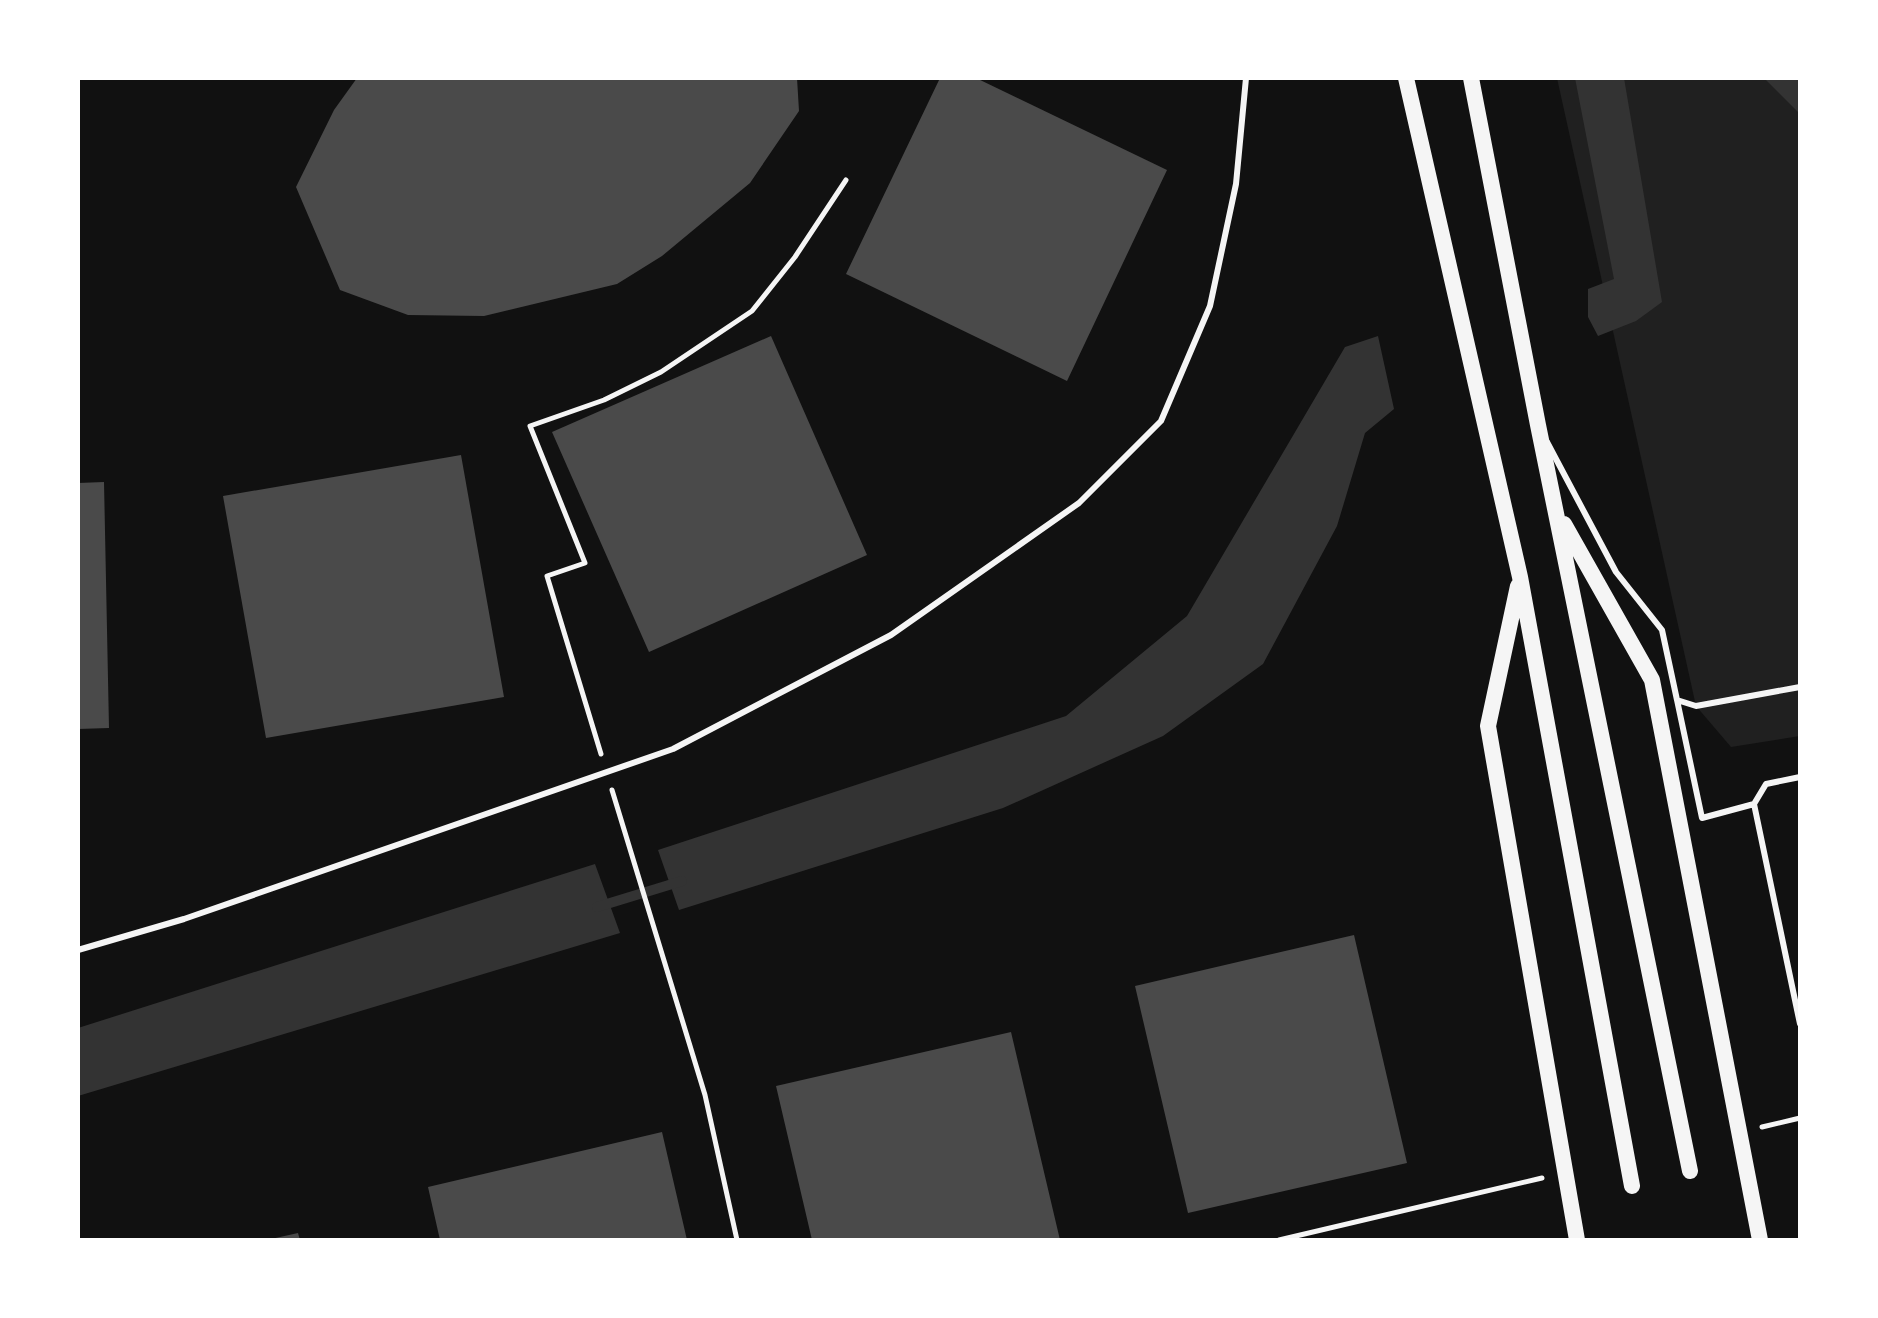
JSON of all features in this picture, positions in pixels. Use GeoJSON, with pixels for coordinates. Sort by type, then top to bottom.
{"type":"FeatureCollection","features":[{"type":"Feature","properties":{"kind":"main road"},"geometry":{"type":"LineString","coordinates":[[1406,78],[1520,577],[1632,1186]]}},
{"type":"Feature","properties":{"kind":"main road"},"geometry":{"type":"LineString","coordinates":[[1471,78],[1538,425],[1690,1171]]}},
{"type":"Feature","properties":{"kind":"main road"},"geometry":{"type":"LineString","coordinates":[[1557,513],[1652,680],[1760,1240]]}},
{"type":"Feature","properties":{"kind":"main road"},"geometry":{"type":"LineString","coordinates":[[1520,577],[1488,726],[1577,1240]]}},
{"type":"Feature","properties":{"kind":"lane"},"geometry":{"type":"LineString","coordinates":[[78,950],[184,919],[673,749],[891,635],[1079,503],[1161,421],[1210,306],[1236,184],[1246,78]]}},
{"type":"Feature","properties":{"kind":"lane"},"geometry":{"type":"LineString","coordinates":[[1538,425],[1616,572],[1662,630],[1702,818],[1754,804]]}},
{"type":"Feature","properties":{"kind":"lane"},"geometry":{"type":"LineString","coordinates":[[1677,700],[1696,706],[1800,687]]}},
{"type":"Feature","properties":{"kind":"lane"},"geometry":{"type":"LineString","coordinates":[[1800,777],[1766,784],[1754,804],[1800,1024]]}},
{"type":"Feature","properties":{"kind":"path"},"geometry":{"type":"LineString","coordinates":[[603,759],[547,576],[585,563],[530,426],[604,400],[661,372],[752,311],[795,257],[846,180]]}},
{"type":"Feature","properties":{"kind":"path"},"geometry":{"type":"LineString","coordinates":[[612,790],[705,1095],[737,1240]]}},
{"type":"Feature","properties":{"kind":"shaded area"},"geometry":{"type":"Polygon","coordinates":[[[1557,78],[1800,78],[1800,736],[1731,747],[1696,706],[1557,78]]]}},
{"type":"Feature","properties":{"kind":"shaded area"},"geometry":{"type":"Polygon","coordinates":[[[1575,78],[1624,78],[1662,302],[1636,321],[1598,336],[1588,317],[1588,289],[1614,279],[1575,78]]]}},
{"type":"Feature","properties":{"kind":"shaded area"},"geometry":{"type":"Polygon","coordinates":[[[1764,78],[1800,78],[1800,114],[1764,78]]]}},
{"type":"Feature","properties":{"kind":"shaded area"},"geometry":{"type":"Polygon","coordinates":[[[1378,336],[1394,409],[1365,433],[1337,526],[1263,664],[1163,736],[1003,808],[679,910],[658,850],[1066,716],[1187,616],[1345,347],[1378,336]]]}},
{"type":"Feature","properties":{"kind":"shaded area"},"geometry":{"type":"Polygon","coordinates":[[[595,864],[620,933],[78,1096],[78,1028],[595,864]]]}},
{"type":"Feature","properties":{"kind":"building"},"geometry":{"type":"Polygon","coordinates":[[[357,78],[797,78],[799,111],[750,183],[662,256],[617,284],[484,316],[408,315],[340,290],[296,187],[334,110],[357,78]]]}},
{"type":"Feature","properties":{"kind":"building"},"geometry":{"type":"Polygon","coordinates":[[[940,78],[976,78],[1167,170],[1067,381],[846,274],[940,78]]]}},
{"type":"Feature","properties":{"kind":"building"},"geometry":{"type":"Polygon","coordinates":[[[771,336],[867,555],[649,652],[552,432],[771,336]]]}},
{"type":"Feature","properties":{"kind":"building"},"geometry":{"type":"Polygon","coordinates":[[[461,455],[504,697],[266,738],[223,496],[461,455]]]}},
{"type":"Feature","properties":{"kind":"building"},"geometry":{"type":"Polygon","coordinates":[[[104,482],[109,728],[78,729],[78,483],[104,482]]]}},
{"type":"Feature","properties":{"kind":"building"},"geometry":{"type":"Polygon","coordinates":[[[1354,935],[1407,1163],[1188,1213],[1135,986],[1354,935]]]}},
{"type":"Feature","properties":{"kind":"building"},"geometry":{"type":"Polygon","coordinates":[[[1011,1032],[1060,1240],[812,1240],[776,1086],[1011,1032]]]}},
{"type":"Feature","properties":{"kind":"building"},"geometry":{"type":"Polygon","coordinates":[[[662,1132],[687,1240],[440,1240],[428,1187],[662,1132]]]}},
{"type":"Feature","properties":{"kind":"building"},"geometry":{"type":"Polygon","coordinates":[[[298,1233],[300,1240],[271,1239],[298,1233]]]}},
{"type":"Feature","properties":{"kind":"waterway"},"geometry":{"type":"LineString","coordinates":[[597,907],[682,881]]}}]}
